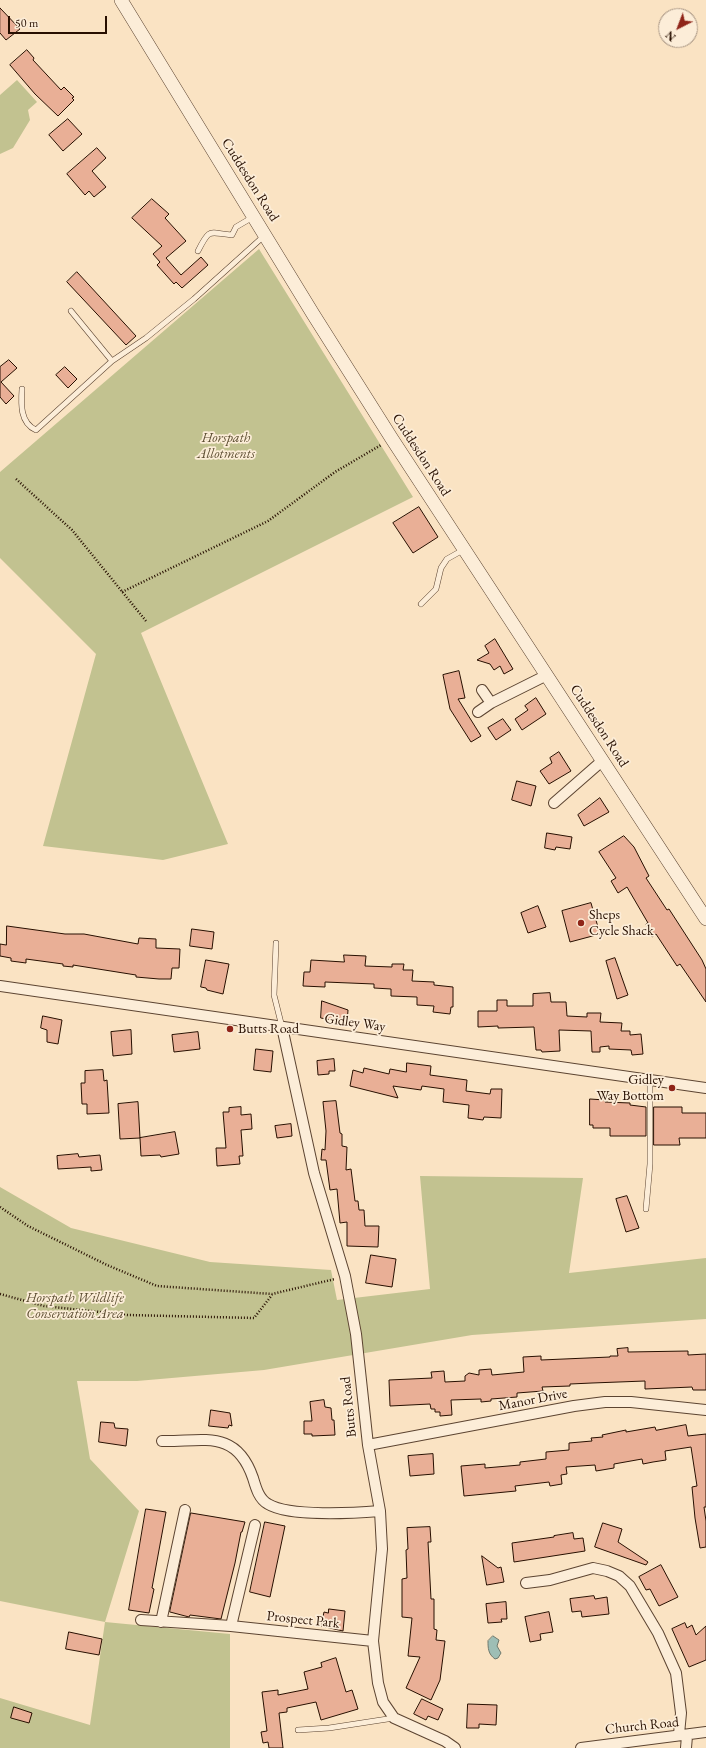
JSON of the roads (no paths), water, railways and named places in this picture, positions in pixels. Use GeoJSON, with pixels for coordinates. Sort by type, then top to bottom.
{"type":"FeatureCollection","features":[{"type":"Feature","properties":{"kind":"street","name":"Cuddesdon Road"},"geometry":{"type":"LineString","coordinates":[[121,0],[265,236],[392,439],[463,550],[547,675],[602,762],[706,919]]}},
{"type":"Feature","properties":{"kind":"street"},"geometry":{"type":"LineString","coordinates":[[478,712],[491,703],[547,675]]}},
{"type":"Feature","properties":{"kind":"street"},"geometry":{"type":"LineString","coordinates":[[482,690],[491,703]]}},
{"type":"Feature","properties":{"kind":"street"},"geometry":{"type":"LineString","coordinates":[[554,804],[602,762]]}},
{"type":"Feature","properties":{"kind":"street","name":"Gidley Way"},"geometry":{"type":"LineString","coordinates":[[0,986],[706,1088]]}},
{"type":"Feature","properties":{"kind":"street","name":"Butts Road"},"geometry":{"type":"LineString","coordinates":[[282,1027],[314,1173],[346,1281],[356,1334],[368,1445],[380,1511],[382,1549],[373,1641],[378,1683],[383,1702],[394,1718]]}},
{"type":"Feature","properties":{"kind":"street","name":"Manor Drive"},"geometry":{"type":"LineString","coordinates":[[368,1445],[574,1406],[605,1402],[631,1402],[706,1410]]}},
{"type":"Feature","properties":{"kind":"street"},"geometry":{"type":"LineString","coordinates":[[162,1441],[204,1439],[228,1446],[241,1455],[249,1467],[258,1494],[267,1504],[279,1509],[340,1514],[380,1511]]}},
{"type":"Feature","properties":{"kind":"street"},"geometry":{"type":"LineString","coordinates":[[161,1622],[185,1510]]}},
{"type":"Feature","properties":{"kind":"street"},"geometry":{"type":"LineString","coordinates":[[231,1626],[255,1525]]}},
{"type":"Feature","properties":{"kind":"street"},"geometry":{"type":"LineString","coordinates":[[526,1583],[550,1580],[593,1568],[607,1570],[619,1576],[630,1586],[658,1633],[676,1673],[683,1735],[686,1748]]}},
{"type":"Feature","properties":{"kind":"street","name":"Prospect Park"},"geometry":{"type":"LineString","coordinates":[[141,1620],[231,1626],[373,1641]]}},
{"type":"Feature","properties":{"kind":"street"},"geometry":{"type":"LineString","coordinates":[[394,1718],[445,1741],[454,1748]]}},
{"type":"Feature","properties":{"kind":"street","name":"Church Road"},"geometry":{"type":"LineString","coordinates":[[581,1748],[706,1732]]}},
{"type":"Feature","properties":{"kind":"lane"},"geometry":{"type":"LineString","coordinates":[[198,251],[206,235],[211,232],[232,235],[236,227],[254,217]]}},
{"type":"Feature","properties":{"kind":"lane"},"geometry":{"type":"LineString","coordinates":[[22,389],[23,415],[31,428],[36,430],[112,361],[146,338],[265,236]]}},
{"type":"Feature","properties":{"kind":"lane"},"geometry":{"type":"LineString","coordinates":[[71,311],[112,361]]}},
{"type":"Feature","properties":{"kind":"lane"},"geometry":{"type":"LineString","coordinates":[[421,604],[436,589],[441,568],[447,559],[463,550]]}},
{"type":"Feature","properties":{"kind":"lane"},"geometry":{"type":"LineString","coordinates":[[276,943],[274,995],[282,1027]]}},
{"type":"Feature","properties":{"kind":"lane"},"geometry":{"type":"LineString","coordinates":[[646,1209],[650,1164],[650,1081]]}},
{"type":"Feature","properties":{"kind":"lane"},"geometry":{"type":"LineString","coordinates":[[298,1730],[329,1728],[394,1718]]}},
{"type":"Feature","properties":{"kind":"water"},"geometry":{"type":"Polygon","coordinates":[[[493,1636],[499,1640],[497,1646],[501,1653],[498,1658],[495,1659],[490,1653],[488,1646],[488,1641],[493,1636]]]}},
{"type":"Feature","properties":{"kind":"place","name":"Sheps Cycle Shack"},"geometry":{"type":"Point","coordinates":[581,923]}},
{"type":"Feature","properties":{"kind":"place","name":"Butts Road"},"geometry":{"type":"Point","coordinates":[230,1029]}},
{"type":"Feature","properties":{"kind":"place","name":"Gidley Way Bottom"},"geometry":{"type":"Point","coordinates":[672,1088]}},
{"type":"Feature","properties":{"kind":"park label","name":"Horspath Allotments"},"geometry":{"type":"Point","coordinates":[226,446]}},
{"type":"Feature","properties":{"kind":"park label","name":"Horspath Wildlife Conservation Area"},"geometry":{"type":"Point","coordinates":[75,1306]}}]}
